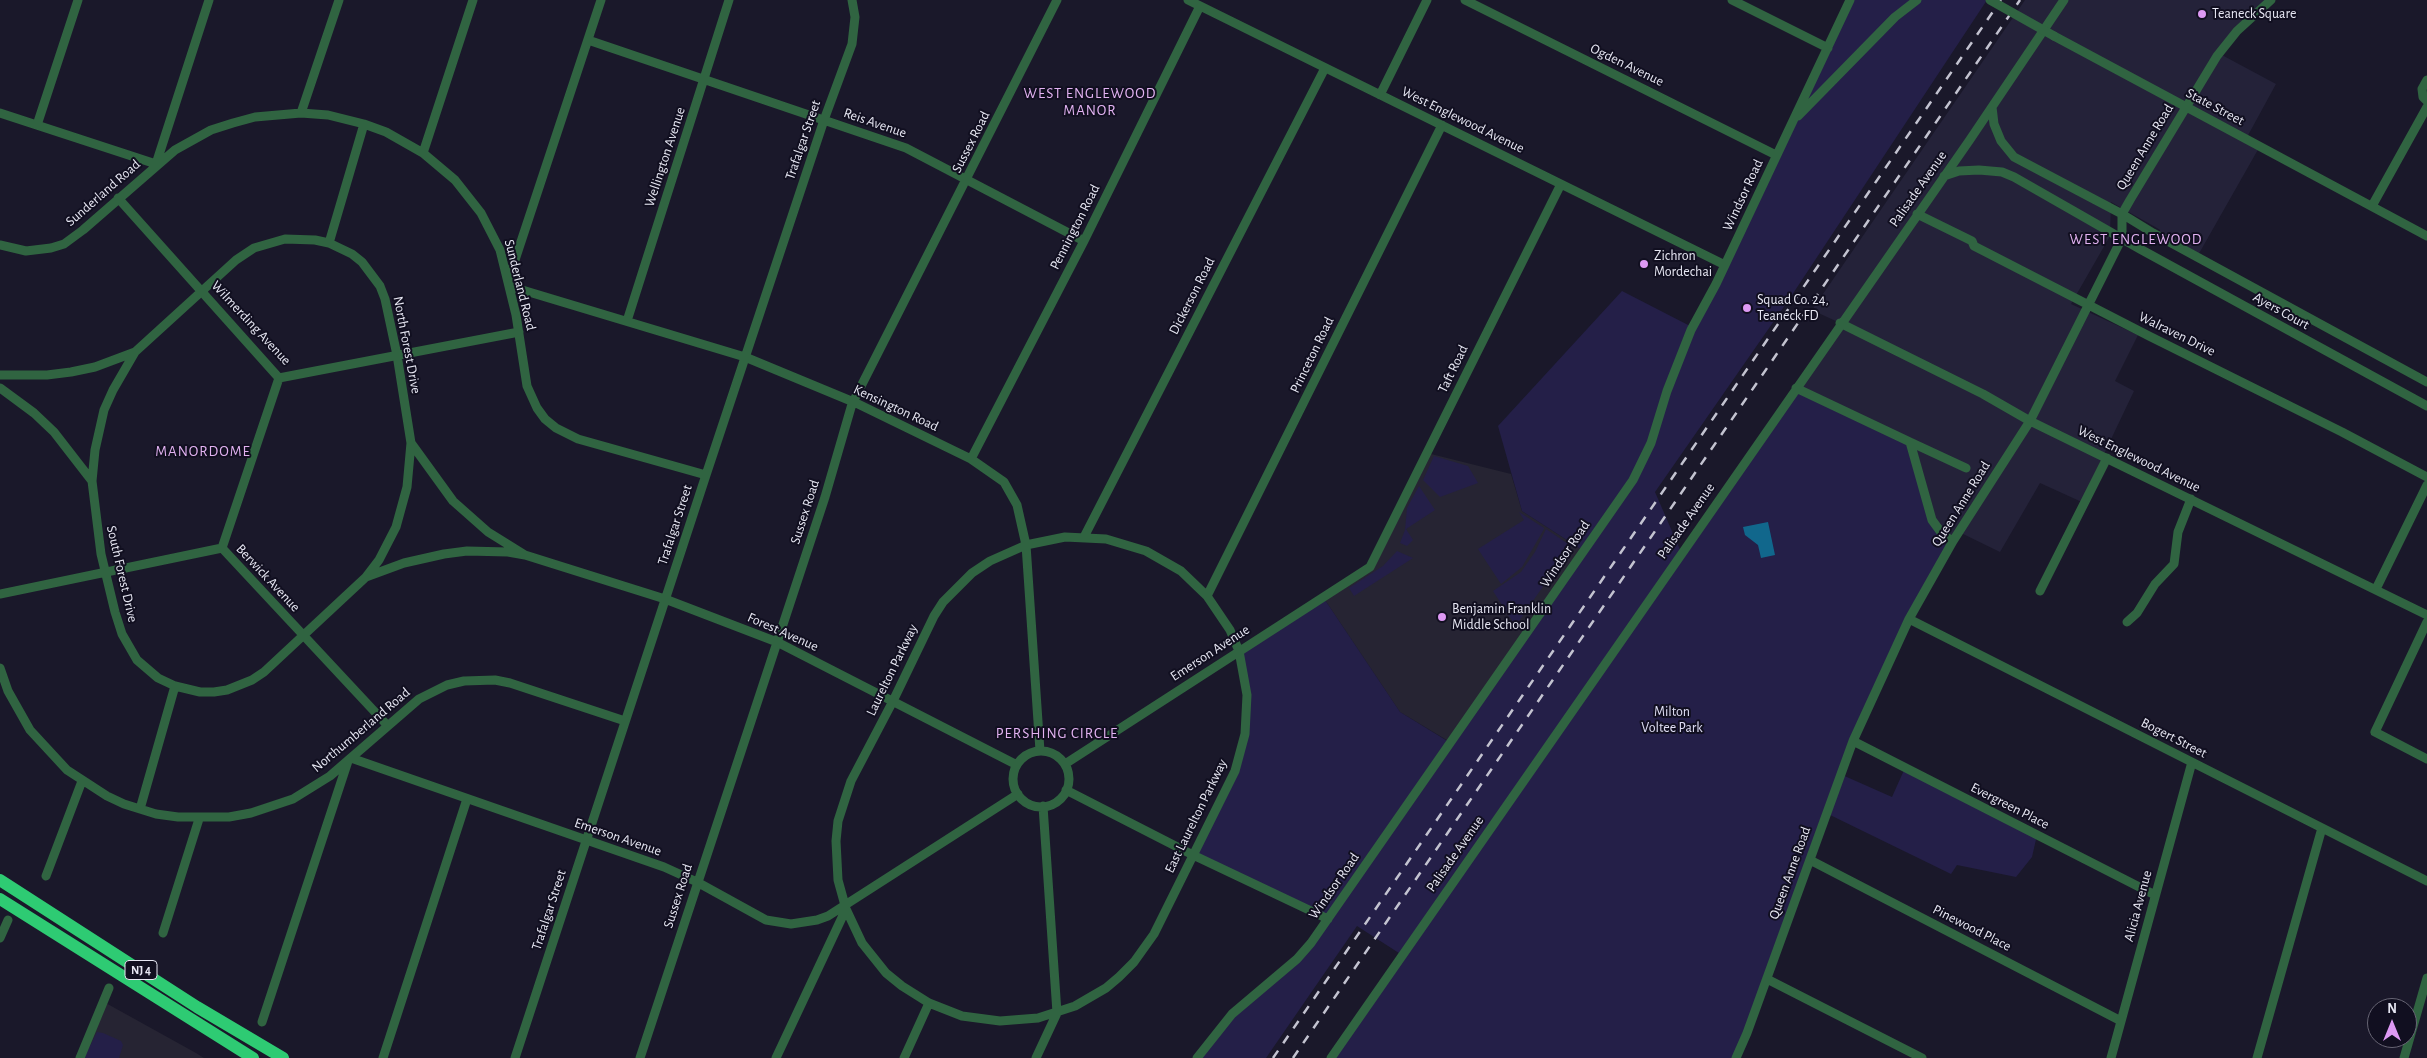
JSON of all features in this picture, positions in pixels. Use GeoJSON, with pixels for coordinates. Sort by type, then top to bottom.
{"type":"FeatureCollection","features":[{"type":"Feature","properties":{"kind":"highway","name":"NJ 4"},"geometry":{"type":"LineString","coordinates":[[0,880],[214,1017],[283,1058]]}},
{"type":"Feature","properties":{"kind":"highway","name":"NJ 4"},"geometry":{"type":"LineString","coordinates":[[0,899],[253,1058]]}},
{"type":"Feature","properties":{"kind":"street"},"geometry":{"type":"LineString","coordinates":[[37,125],[78,0]]}},
{"type":"Feature","properties":{"kind":"street"},"geometry":{"type":"LineString","coordinates":[[0,113],[156,164],[209,0]]}},
{"type":"Feature","properties":{"kind":"street"},"geometry":{"type":"LineString","coordinates":[[301,113],[339,0]]}},
{"type":"Feature","properties":{"kind":"street"},"geometry":{"type":"LineString","coordinates":[[422,153],[472,0]]}},
{"type":"Feature","properties":{"kind":"street"},"geometry":{"type":"LineString","coordinates":[[509,284],[601,0]]}},
{"type":"Feature","properties":{"kind":"street","name":"Wellington Avenue"},"geometry":{"type":"LineString","coordinates":[[627,322],[729,0]]}},
{"type":"Feature","properties":{"kind":"street","name":"Trafalgar Street"},"geometry":{"type":"LineString","coordinates":[[515,1058],[745,357],[824,120],[852,44],[855,17],[852,0]]}},
{"type":"Feature","properties":{"kind":"street","name":"Sussex Road"},"geometry":{"type":"LineString","coordinates":[[640,1058],[825,497],[853,402],[968,180],[1057,0]]}},
{"type":"Feature","properties":{"kind":"street","name":"West Englewood Avenue"},"geometry":{"type":"LineString","coordinates":[[1188,0],[1725,265]]}},
{"type":"Feature","properties":{"kind":"street"},"geometry":{"type":"LineString","coordinates":[[1380,95],[1427,0]]}},
{"type":"Feature","properties":{"kind":"street","name":"Ogden Avenue"},"geometry":{"type":"LineString","coordinates":[[1465,0],[1776,155]]}},
{"type":"Feature","properties":{"kind":"street"},"geometry":{"type":"LineString","coordinates":[[1732,0],[1828,48]]}},
{"type":"Feature","properties":{"kind":"street","name":"Windsor Road"},"geometry":{"type":"LineString","coordinates":[[1198,1058],[1232,1014],[1296,959],[1328,919],[1633,480],[1651,443],[1680,356],[1850,0]]}},
{"type":"Feature","properties":{"kind":"street"},"geometry":{"type":"LineString","coordinates":[[1792,122],[1895,17],[1917,0]]}},
{"type":"Feature","properties":{"kind":"street","name":"State Street"},"geometry":{"type":"LineString","coordinates":[[1990,0],[2427,236]]}},
{"type":"Feature","properties":{"kind":"street","name":"Palisade Avenue"},"geometry":{"type":"LineString","coordinates":[[1330,1058],[1944,176],[2064,0]]}},
{"type":"Feature","properties":{"kind":"street","name":"Queen Anne Road"},"geometry":{"type":"LineString","coordinates":[[1736,1058],[1767,979],[1853,742],[1909,619],[1953,541],[2030,421],[2122,238],[2122,214],[2185,106],[2217,56],[2237,31],[2271,0]]}},
{"type":"Feature","properties":{"kind":"street","name":"Pennington Road"},"geometry":{"type":"LineString","coordinates":[[971,459],[1084,241],[1200,6]]}},
{"type":"Feature","properties":{"kind":"street","name":"Reis Avenue"},"geometry":{"type":"LineString","coordinates":[[588,40],[906,148],[1084,241]]}},
{"type":"Feature","properties":{"kind":"street","name":"Dickerson Road"},"geometry":{"type":"LineString","coordinates":[[1084,537],[1325,68]]}},
{"type":"Feature","properties":{"kind":"street"},"geometry":{"type":"LineString","coordinates":[[2427,80],[2422,89],[2423,97],[2427,101]]}},
{"type":"Feature","properties":{"kind":"street","name":"Ayers Court"},"geometry":{"type":"LineString","coordinates":[[1992,106],[1994,124],[2001,142],[2010,154],[2427,382]]}},
{"type":"Feature","properties":{"kind":"street"},"geometry":{"type":"LineString","coordinates":[[2372,206],[2427,107]]}},
{"type":"Feature","properties":{"kind":"street","name":"Sunderland Road"},"geometry":{"type":"LineString","coordinates":[[0,245],[20,250],[38,251],[64,244],[83,230],[156,164],[191,140],[233,123],[255,117],[301,113],[328,115],[364,124],[386,132],[422,153],[455,180],[481,213],[500,250],[509,284],[531,397],[545,419],[556,428],[578,439],[706,475]]}},
{"type":"Feature","properties":{"kind":"street"},"geometry":{"type":"LineString","coordinates":[[330,243],[364,124]]}},
{"type":"Feature","properties":{"kind":"street","name":"Princeton Road"},"geometry":{"type":"LineString","coordinates":[[1207,596],[1442,126]]}},
{"type":"Feature","properties":{"kind":"street","name":"Ayers Court"},"geometry":{"type":"LineString","coordinates":[[1944,176],[1969,170],[2002,172],[2427,406]]}},
{"type":"Feature","properties":{"kind":"street","name":"Taft Road"},"geometry":{"type":"LineString","coordinates":[[1370,566],[1561,184]]}},
{"type":"Feature","properties":{"kind":"street","name":"Wilmerding Avenue"},"geometry":{"type":"LineString","coordinates":[[118,198],[279,378],[519,332]]}},
{"type":"Feature","properties":{"kind":"street","name":"Walraven Drive"},"geometry":{"type":"LineString","coordinates":[[1917,214],[1972,241],[1974,246],[2427,477]]}},
{"type":"Feature","properties":{"kind":"street","name":"North Forest Drive"},"geometry":{"type":"LineString","coordinates":[[96,442],[112,390],[135,352],[201,290],[241,256],[269,242],[299,238],[330,243],[352,254],[362,262],[380,286],[385,299],[397,355],[411,443],[407,487],[399,516]]}},
{"type":"Feature","properties":{"kind":"street","name":"Kensington Road"},"geometry":{"type":"LineString","coordinates":[[509,284],[745,357],[853,402],[971,459],[1004,482],[1017,505],[1026,544],[1040,751]]}},
{"type":"Feature","properties":{"kind":"street","name":"West Englewood Avenue"},"geometry":{"type":"LineString","coordinates":[[1840,323],[1983,394],[2030,421],[2427,615]]}},
{"type":"Feature","properties":{"kind":"street","name":"North Forest Drive"},"geometry":{"type":"LineString","coordinates":[[0,375],[47,375],[71,372],[95,367],[135,352]]}},
{"type":"Feature","properties":{"kind":"street"},"geometry":{"type":"LineString","coordinates":[[222,548],[279,378]]}},
{"type":"Feature","properties":{"kind":"street","name":"South Forest Drive"},"geometry":{"type":"LineString","coordinates":[[0,388],[34,413],[54,432],[92,481]]}},
{"type":"Feature","properties":{"kind":"street"},"geometry":{"type":"LineString","coordinates":[[1796,388],[1966,468]]}},
{"type":"Feature","properties":{"kind":"street","name":"South Forest Drive"},"geometry":{"type":"LineString","coordinates":[[96,442],[92,481],[105,572],[119,627],[128,647],[148,670],[175,686],[207,692],[227,690],[241,686],[264,672],[366,577],[388,544],[399,516]]}},
{"type":"Feature","properties":{"kind":"street"},"geometry":{"type":"LineString","coordinates":[[1910,442],[1932,520],[1943,535],[1953,541]]}},
{"type":"Feature","properties":{"kind":"street","name":"North Forest Drive"},"geometry":{"type":"LineString","coordinates":[[411,443],[440,484],[472,519],[488,532],[525,555]]}},
{"type":"Feature","properties":{"kind":"street"},"geometry":{"type":"LineString","coordinates":[[2040,591],[2108,458]]}},
{"type":"Feature","properties":{"kind":"street"},"geometry":{"type":"LineString","coordinates":[[2376,589],[2424,496],[2427,485]]}},
{"type":"Feature","properties":{"kind":"street"},"geometry":{"type":"LineString","coordinates":[[2127,622],[2137,613],[2155,584],[2174,564],[2178,532],[2191,499]]}},
{"type":"Feature","properties":{"kind":"street","name":"Laurelton Parkway"},"geometry":{"type":"LineString","coordinates":[[929,1003],[902,986],[874,960],[862,943],[845,907],[838,880],[836,859],[838,821],[851,781],[893,701],[934,616],[943,602],[978,569],[1008,552],[1026,544],[1065,537],[1084,537]]}},
{"type":"Feature","properties":{"kind":"street","name":"East Laurelton Parkway"},"geometry":{"type":"LineString","coordinates":[[929,1003],[962,1016],[1000,1021],[1018,1021],[1057,1013],[1075,1006],[1106,988],[1134,962],[1154,934],[1235,771],[1242,751],[1247,716],[1247,695],[1239,652],[1230,630],[1207,596],[1181,571],[1146,551],[1113,540],[1084,537]]}},
{"type":"Feature","properties":{"kind":"street","name":"Berwick Avenue"},"geometry":{"type":"LineString","coordinates":[[0,594],[222,548],[388,726]]}},
{"type":"Feature","properties":{"kind":"street","name":"South Forest Drive"},"geometry":{"type":"LineString","coordinates":[[366,577],[404,563],[444,554],[490,551],[525,555]]}},
{"type":"Feature","properties":{"kind":"street","name":"Forest Avenue"},"geometry":{"type":"LineString","coordinates":[[525,555],[665,599],[777,642],[1017,765]]}},
{"type":"Feature","properties":{"kind":"street","name":"Emerson Avenue"},"geometry":{"type":"LineString","coordinates":[[1065,764],[1370,566]]}},
{"type":"Feature","properties":{"kind":"street","name":"Bogert Street"},"geometry":{"type":"LineString","coordinates":[[1909,619],[2427,881]]}},
{"type":"Feature","properties":{"kind":"street"},"geometry":{"type":"LineString","coordinates":[[2427,622],[2375,732],[2427,759]]}},
{"type":"Feature","properties":{"kind":"street","name":"Northumberland Road"},"geometry":{"type":"LineString","coordinates":[[0,668],[8,691],[30,730],[54,758],[82,781],[107,796],[140,810],[199,819],[229,817],[272,807],[312,788],[350,760],[415,702],[447,685],[479,680],[510,683],[625,721]]}},
{"type":"Feature","properties":{"kind":"street"},"geometry":{"type":"LineString","coordinates":[[140,810],[175,686]]}},
{"type":"Feature","properties":{"kind":"street","name":"Evergreen Place"},"geometry":{"type":"LineString","coordinates":[[1853,742],[2155,895]]}},
{"type":"Feature","properties":{"kind":"street"},"geometry":{"type":"LineString","coordinates":[[1040,751],[1053,754],[1065,764],[1069,774],[1066,790],[1057,802],[1043,806],[1030,804],[1018,794],[1014,780],[1017,765],[1025,756],[1040,751]]}},
{"type":"Feature","properties":{"kind":"street"},"geometry":{"type":"LineString","coordinates":[[262,1022],[350,760]]}},
{"type":"Feature","properties":{"kind":"street","name":"Emerson Avenue"},"geometry":{"type":"LineString","coordinates":[[350,760],[664,867],[697,882],[758,916],[778,923],[803,924],[817,920],[845,907],[1018,794]]}},
{"type":"Feature","properties":{"kind":"street","name":"Alicia Avenue"},"geometry":{"type":"LineString","coordinates":[[2111,1058],[2192,762]]}},
{"type":"Feature","properties":{"kind":"street"},"geometry":{"type":"LineString","coordinates":[[46,876],[82,781]]}},
{"type":"Feature","properties":{"kind":"street"},"geometry":{"type":"LineString","coordinates":[[1066,790],[1193,855],[1328,919]]}},
{"type":"Feature","properties":{"kind":"street"},"geometry":{"type":"LineString","coordinates":[[383,1058],[467,799]]}},
{"type":"Feature","properties":{"kind":"street"},"geometry":{"type":"LineString","coordinates":[[1036,1058],[1057,1013],[1043,806]]}},
{"type":"Feature","properties":{"kind":"street"},"geometry":{"type":"LineString","coordinates":[[163,933],[199,819]]}},
{"type":"Feature","properties":{"kind":"street"},"geometry":{"type":"LineString","coordinates":[[2257,1058],[2322,828]]}},
{"type":"Feature","properties":{"kind":"street","name":"Pinewood Place"},"geometry":{"type":"LineString","coordinates":[[1810,860],[2121,1021]]}},
{"type":"Feature","properties":{"kind":"street"},"geometry":{"type":"LineString","coordinates":[[776,1058],[845,907]]}},
{"type":"Feature","properties":{"kind":"street"},"geometry":{"type":"LineString","coordinates":[[0,938],[8,920]]}},
{"type":"Feature","properties":{"kind":"street"},"geometry":{"type":"LineString","coordinates":[[2404,1058],[2427,978]]}},
{"type":"Feature","properties":{"kind":"street"},"geometry":{"type":"LineString","coordinates":[[1767,979],[1922,1058]]}},
{"type":"Feature","properties":{"kind":"street"},"geometry":{"type":"LineString","coordinates":[[80,1058],[110,988]]}},
{"type":"Feature","properties":{"kind":"street"},"geometry":{"type":"LineString","coordinates":[[904,1058],[929,1003]]}},
{"type":"Feature","properties":{"kind":"shaded area"},"geometry":{"type":"Polygon","coordinates":[[[2025,0],[2271,0],[2220,54],[2276,84],[2246,139],[2260,146],[2197,257],[2160,237],[2160,230],[2111,202],[2110,236],[2071,304],[2138,335],[2115,381],[2134,391],[2103,456],[2084,503],[2040,483],[2000,552],[1959,532],[1953,541],[1796,388],[1840,323],[1812,310],[2025,0]]]}},
{"type":"Feature","properties":{"kind":"shaded area"},"geometry":{"type":"Polygon","coordinates":[[[1427,453],[1511,474],[1522,511],[1584,551],[1450,742],[1400,712],[1323,597],[1370,567],[1427,453]]]}},
{"type":"Feature","properties":{"kind":"shaded area"},"geometry":{"type":"Polygon","coordinates":[[[104,1002],[196,1053],[204,1058],[80,1058],[104,1002]]]}},
{"type":"Feature","properties":{"kind":"green space","name":"Milton Voltee Park"},"geometry":{"type":"Polygon","coordinates":[[[1850,0],[1987,0],[1790,298],[1655,492],[1681,552],[1796,388],[1910,442],[1928,509],[1953,541],[1909,619],[1840,774],[1892,797],[1905,768],[2037,835],[2032,857],[2016,877],[1957,865],[1951,874],[1826,813],[1736,1058],[1331,1058],[1402,955],[1357,926],[1266,1058],[1197,1058],[1217,1031],[1280,973],[1328,919],[1193,855],[1235,771],[1247,716],[1239,651],[1323,597],[1400,712],[1449,742],[1584,551],[1522,511],[1498,426],[1622,291],[1692,327],[1850,0]]]}},
{"type":"Feature","properties":{"kind":"green space"},"geometry":{"type":"Polygon","coordinates":[[[1434,456],[1468,466],[1478,483],[1440,497],[1423,480],[1434,456]]]}},
{"type":"Feature","properties":{"kind":"green space"},"geometry":{"type":"Polygon","coordinates":[[[1419,486],[1435,510],[1406,529],[1413,540],[1407,546],[1400,543],[1405,530],[1407,508],[1419,486]]]}},
{"type":"Feature","properties":{"kind":"green space"},"geometry":{"type":"Polygon","coordinates":[[[1519,512],[1544,529],[1522,567],[1501,584],[1478,549],[1524,520],[1519,512]]]}},
{"type":"Feature","properties":{"kind":"green space"},"geometry":{"type":"Polygon","coordinates":[[[1546,529],[1571,546],[1517,624],[1513,622],[1493,591],[1521,572],[1535,552],[1546,529]]]}},
{"type":"Feature","properties":{"kind":"green space"},"geometry":{"type":"Polygon","coordinates":[[[1397,551],[1413,558],[1354,596],[1349,588],[1383,566],[1397,551]]]}},
{"type":"Feature","properties":{"kind":"green space"},"geometry":{"type":"Polygon","coordinates":[[[97,1032],[121,1041],[123,1045],[119,1058],[84,1058],[97,1032]]]}},
{"type":"Feature","properties":{"kind":"water"},"geometry":{"type":"Polygon","coordinates":[[[1768,522],[1775,555],[1761,558],[1758,545],[1745,535],[1743,527],[1768,522]]]}},
{"type":"Feature","properties":{"kind":"railway"},"geometry":{"type":"LineString","coordinates":[[1273,1058],[2001,0]]}},
{"type":"Feature","properties":{"kind":"railway"},"geometry":{"type":"LineString","coordinates":[[1293,1058],[2020,0]]}},
{"type":"Feature","properties":{"kind":"place","name":"Teaneck Square"},"geometry":{"type":"Point","coordinates":[2202,14]}},
{"type":"Feature","properties":{"kind":"place","name":"Zichron Mordechai"},"geometry":{"type":"Point","coordinates":[1644,264]}},
{"type":"Feature","properties":{"kind":"place","name":"Squad Co. 24, Teaneck FD"},"geometry":{"type":"Point","coordinates":[1747,308]}},
{"type":"Feature","properties":{"kind":"place","name":"Benjamin Franklin Middle School"},"geometry":{"type":"Point","coordinates":[1442,617]}},
{"type":"Feature","properties":{"kind":"district","name":"WEST ENGLEWOOD MANOR"},"geometry":{"type":"Point","coordinates":[1090,102]}},
{"type":"Feature","properties":{"kind":"district","name":"WEST ENGLEWOOD"},"geometry":{"type":"Point","coordinates":[2136,239]}},
{"type":"Feature","properties":{"kind":"district","name":"MANORDOME"},"geometry":{"type":"Point","coordinates":[203,451]}},
{"type":"Feature","properties":{"kind":"district","name":"PERSHING CIRCLE"},"geometry":{"type":"Point","coordinates":[1057,733]}}]}
